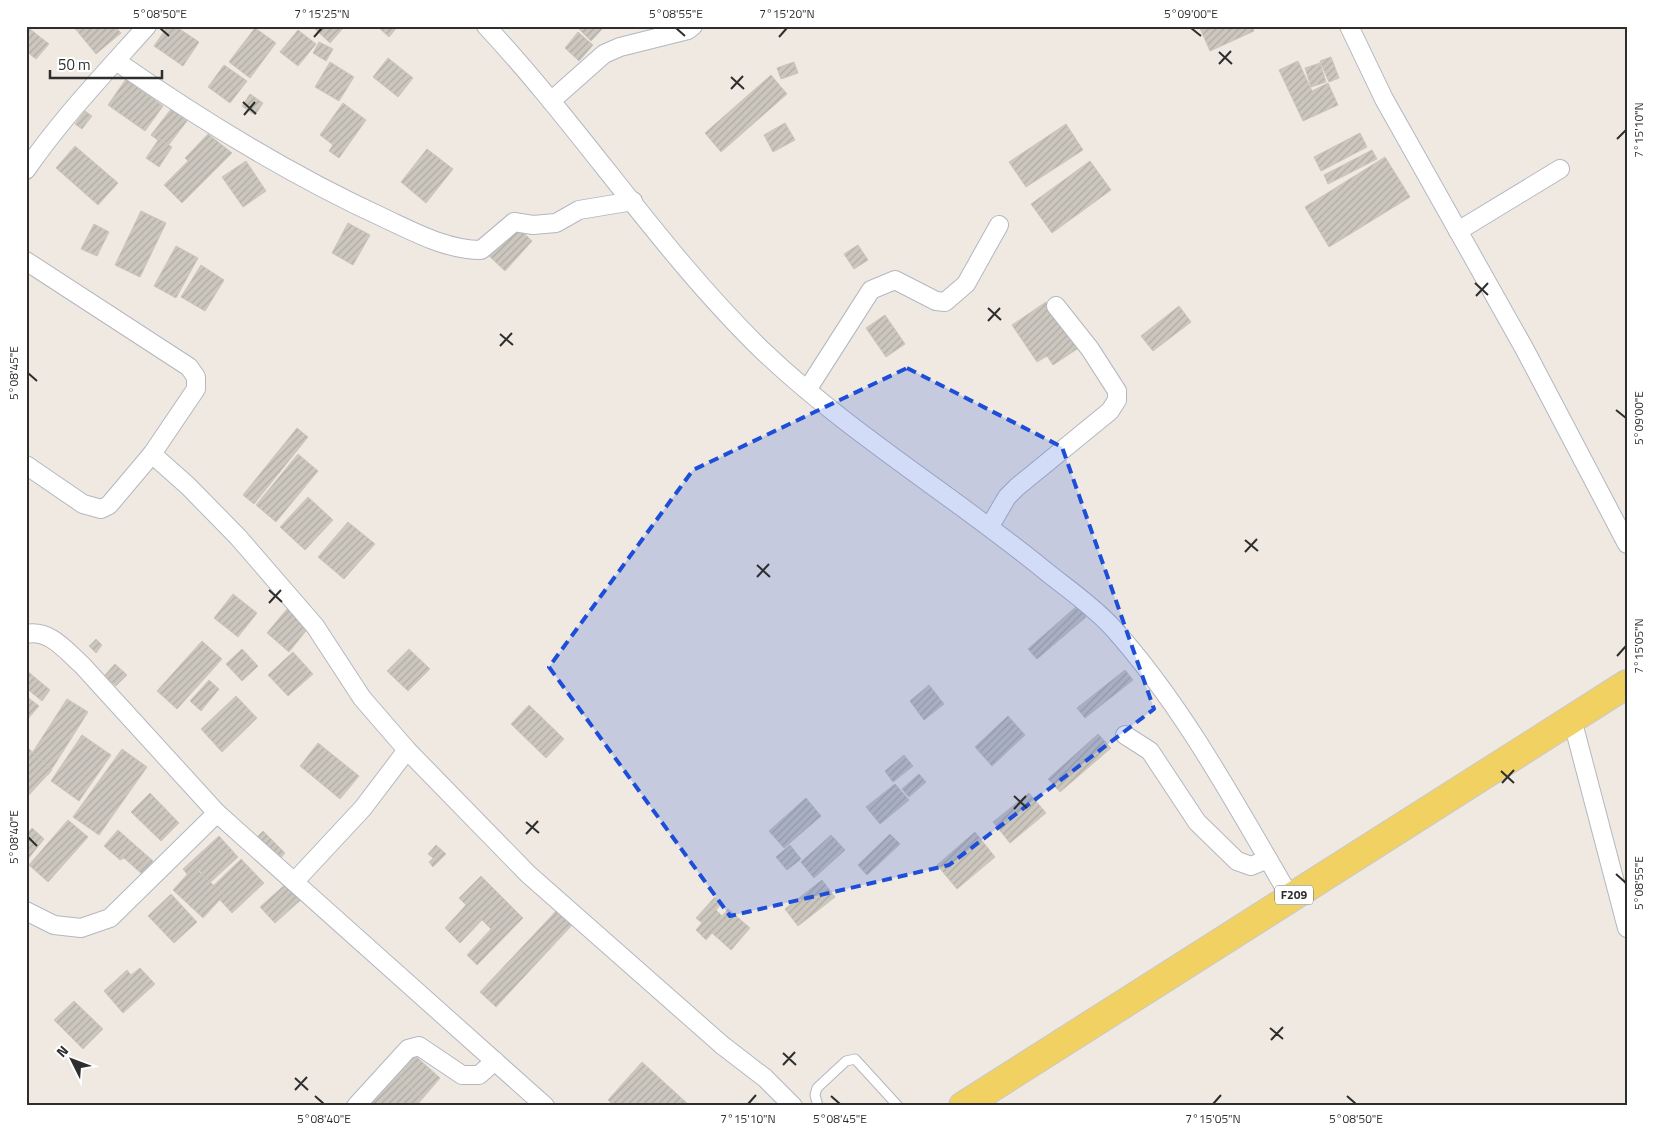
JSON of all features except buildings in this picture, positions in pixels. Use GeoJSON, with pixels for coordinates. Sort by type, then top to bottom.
{"type":"FeatureCollection","features":[{"type":"Feature","properties":{"kind":"main road","name":"F209"},"geometry":{"type":"LineString","coordinates":[[962,1106],[1627,684]]}},
{"type":"Feature","properties":{"kind":"street"},"geometry":{"type":"LineString","coordinates":[[26,170],[39,151],[147,26]]}},
{"type":"Feature","properties":{"kind":"street"},"geometry":{"type":"LineString","coordinates":[[486,26],[551,101],[693,276],[763,350],[807,390],[911,472],[990,526],[1110,624],[1169,697],[1290,897]]}},
{"type":"Feature","properties":{"kind":"street"},"geometry":{"type":"LineString","coordinates":[[551,101],[604,54],[620,47],[681,32],[693,26]]}},
{"type":"Feature","properties":{"kind":"street"},"geometry":{"type":"LineString","coordinates":[[1349,26],[1384,99],[1524,348],[1627,544]]}},
{"type":"Feature","properties":{"kind":"street"},"geometry":{"type":"LineString","coordinates":[[116,61],[187,110],[267,158],[351,203],[440,243],[481,250],[514,222],[533,225],[556,223],[579,210],[633,201]]}},
{"type":"Feature","properties":{"kind":"street"},"geometry":{"type":"LineString","coordinates":[[1458,231],[1560,169]]}},
{"type":"Feature","properties":{"kind":"street"},"geometry":{"type":"LineString","coordinates":[[807,390],[871,290],[895,280],[936,301],[945,302],[966,284],[999,225]]}},
{"type":"Feature","properties":{"kind":"street"},"geometry":{"type":"LineString","coordinates":[[26,261],[189,367],[196,377],[196,389],[152,454],[118,496],[101,509],[83,504],[26,466]]}},
{"type":"Feature","properties":{"kind":"street"},"geometry":{"type":"LineString","coordinates":[[990,526],[1007,497],[1017,487],[1110,411],[1117,400],[1117,391],[1090,349],[1056,306]]}},
{"type":"Feature","properties":{"kind":"street"},"geometry":{"type":"LineString","coordinates":[[152,454],[188,486],[286,590],[315,626],[362,698],[408,750],[528,874],[722,1045],[765,1078],[792,1106]]}},
{"type":"Feature","properties":{"kind":"street"},"geometry":{"type":"LineString","coordinates":[[26,634],[34,632],[47,636],[59,644],[82,665],[217,813],[545,1106]]}},
{"type":"Feature","properties":{"kind":"street"},"geometry":{"type":"LineString","coordinates":[[1572,719],[1627,928]]}},
{"type":"Feature","properties":{"kind":"street"},"geometry":{"type":"LineString","coordinates":[[1125,735],[1150,751],[1197,822],[1237,861],[1251,866],[1268,858]]}},
{"type":"Feature","properties":{"kind":"street"},"geometry":{"type":"LineString","coordinates":[[295,881],[363,808],[408,750]]}},
{"type":"Feature","properties":{"kind":"street"},"geometry":{"type":"LineString","coordinates":[[26,911],[54,925],[81,928],[110,918],[217,813]]}},
{"type":"Feature","properties":{"kind":"street"},"geometry":{"type":"LineString","coordinates":[[356,1106],[408,1050],[419,1046],[462,1075],[479,1075],[496,1061]]}},
{"type":"Feature","properties":{"kind":"lane"},"geometry":{"type":"LineString","coordinates":[[818,1106],[815,1095],[817,1088],[846,1061],[855,1060],[898,1106]]}},
{"type":"Feature","properties":{"kind":"highlighted area"},"geometry":{"type":"Polygon","coordinates":[[[907,368],[1062,447],[1154,709],[949,865],[730,916],[549,667],[693,470],[907,368]]]}}]}
